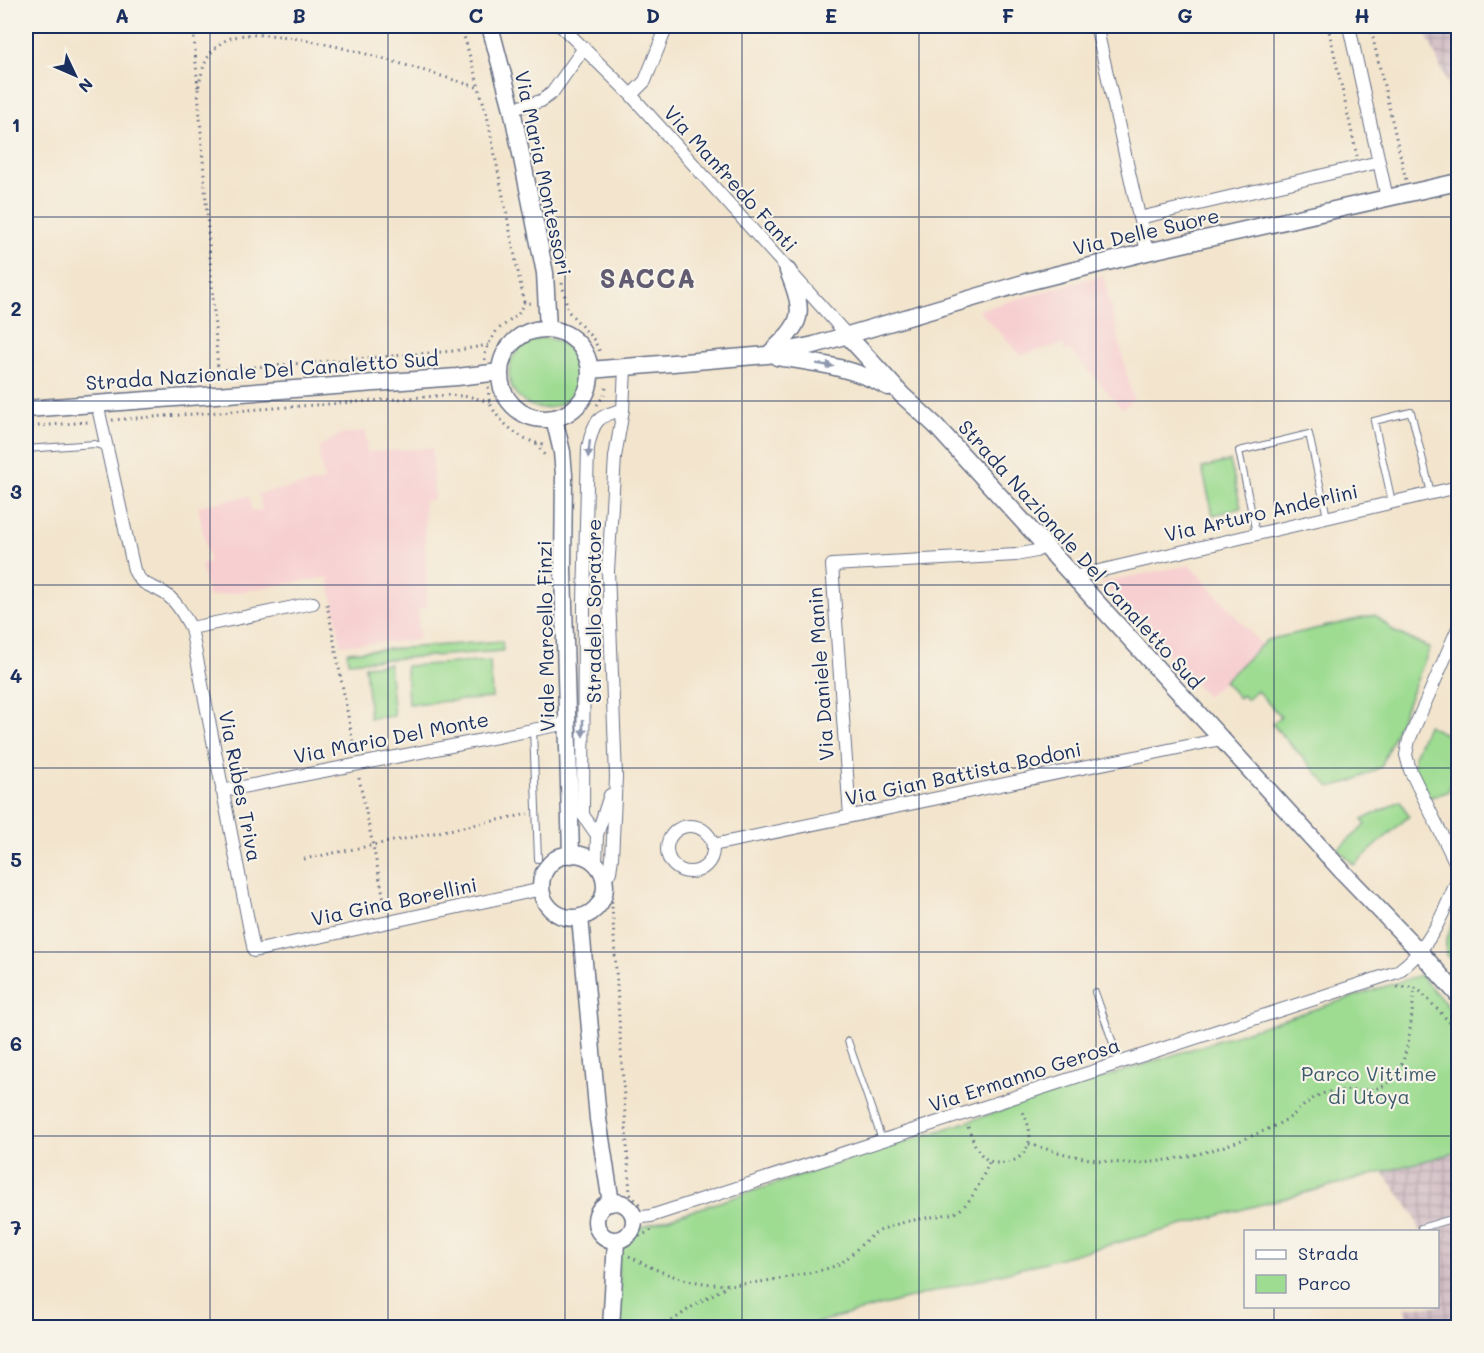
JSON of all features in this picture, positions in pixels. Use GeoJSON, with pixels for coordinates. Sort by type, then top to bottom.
{"type":"FeatureCollection","features":[{"type":"Feature","properties":{"kind":"street","name":"Via Maria Montessori"},"geometry":{"type":"LineString","coordinates":[[490,26],[512,109],[545,273],[548,329]]}},
{"type":"Feature","properties":{"kind":"street","name":"Via Manfredo Fanti"},"geometry":{"type":"LineString","coordinates":[[561,26],[631,95],[846,335]]}},
{"type":"Feature","properties":{"kind":"street"},"geometry":{"type":"LineString","coordinates":[[631,95],[645,81],[668,26]]}},
{"type":"Feature","properties":{"kind":"street"},"geometry":{"type":"LineString","coordinates":[[1100,26],[1098,34],[1147,252]]}},
{"type":"Feature","properties":{"kind":"street"},"geometry":{"type":"LineString","coordinates":[[1349,26],[1387,198]]}},
{"type":"Feature","properties":{"kind":"street"},"geometry":{"type":"LineString","coordinates":[[512,109],[541,101],[552,93],[584,48]]}},
{"type":"Feature","properties":{"kind":"street"},"geometry":{"type":"LineString","coordinates":[[1139,218],[1379,162]]}},
{"type":"Feature","properties":{"kind":"street","name":"Via Delle Suore"},"geometry":{"type":"LineString","coordinates":[[846,335],[1027,282],[1147,252],[1458,182]]}},
{"type":"Feature","properties":{"kind":"street"},"geometry":{"type":"LineString","coordinates":[[767,356],[791,333],[800,314],[798,295],[788,271]]}},
{"type":"Feature","properties":{"kind":"street"},"geometry":{"type":"LineString","coordinates":[[548,329],[573,339],[585,353],[590,370],[590,380],[584,397],[571,410],[554,418],[539,418],[519,410],[505,393],[501,372],[506,352],[513,343],[530,332],[548,329]]}},
{"type":"Feature","properties":{"kind":"street"},"geometry":{"type":"LineString","coordinates":[[590,370],[767,356],[846,335]]}},
{"type":"Feature","properties":{"kind":"street","name":"Strada Nazionale Del Canaletto Sud"},"geometry":{"type":"LineString","coordinates":[[846,335],[902,395],[935,425],[1341,871],[1420,952],[1458,996]]}},
{"type":"Feature","properties":{"kind":"street"},"geometry":{"type":"LineString","coordinates":[[767,356],[847,369],[869,377],[902,395]]}},
{"type":"Feature","properties":{"kind":"street","name":"Stradello Soratore"},"geometry":{"type":"LineString","coordinates":[[603,871],[616,777],[608,571],[615,457],[623,410],[625,368]]}},
{"type":"Feature","properties":{"kind":"street","name":"Strada Nazionale Del Canaletto Sud"},"geometry":{"type":"LineString","coordinates":[[26,409],[501,372]]}},
{"type":"Feature","properties":{"kind":"street"},"geometry":{"type":"LineString","coordinates":[[98,404],[134,570],[142,583],[164,593],[172,600],[191,628],[313,603]]}},
{"type":"Feature","properties":{"kind":"street","name":"Stradello Soratore"},"geometry":{"type":"LineString","coordinates":[[603,871],[597,835],[583,814],[584,601],[588,448],[597,421],[602,416],[623,410]]}},
{"type":"Feature","properties":{"kind":"street","name":"Viale Marcello Finzi"},"geometry":{"type":"LineString","coordinates":[[554,418],[562,452],[564,475],[563,569],[571,855]]}},
{"type":"Feature","properties":{"kind":"street","name":"Via Arturo Anderlini"},"geometry":{"type":"LineString","coordinates":[[1073,577],[1458,487]]}},
{"type":"Feature","properties":{"kind":"street","name":"Via Daniele Manin"},"geometry":{"type":"LineString","coordinates":[[850,816],[832,566],[1016,555],[1036,551],[1046,546]]}},
{"type":"Feature","properties":{"kind":"street","name":"Via Rubes Triva"},"geometry":{"type":"LineString","coordinates":[[191,628],[254,951]]}},
{"type":"Feature","properties":{"kind":"street"},"geometry":{"type":"LineString","coordinates":[[1458,628],[1409,740],[1406,755],[1410,770],[1458,868]]}},
{"type":"Feature","properties":{"kind":"street","name":"Via Mario Del Monte"},"geometry":{"type":"LineString","coordinates":[[222,791],[568,723]]}},
{"type":"Feature","properties":{"kind":"street","name":"Via Gian Battista Bodoni"},"geometry":{"type":"LineString","coordinates":[[712,845],[1221,738]]}},
{"type":"Feature","properties":{"kind":"street","name":"Stradello Soratore"},"geometry":{"type":"LineString","coordinates":[[597,835],[616,777]]}},
{"type":"Feature","properties":{"kind":"street"},"geometry":{"type":"LineString","coordinates":[[571,855],[589,859],[603,871],[604,894],[601,902],[577,923],[552,910],[538,890],[543,876],[554,861],[571,855]]}},
{"type":"Feature","properties":{"kind":"street","name":"Via Ermanno Gerosa"},"geometry":{"type":"LineString","coordinates":[[634,1218],[651,1216],[1397,972],[1420,952],[1437,927],[1458,878]]}},
{"type":"Feature","properties":{"kind":"street","name":"Via Gina Borellini"},"geometry":{"type":"LineString","coordinates":[[254,951],[538,890]]}},
{"type":"Feature","properties":{"kind":"street"},"geometry":{"type":"LineString","coordinates":[[577,923],[607,1203]]}},
{"type":"Feature","properties":{"kind":"street"},"geometry":{"type":"LineString","coordinates":[[611,1328],[617,1244],[628,1236],[634,1224],[634,1218],[623,1204],[607,1203],[598,1214],[597,1227],[604,1237],[617,1244]]}},
{"type":"Feature","properties":{"kind":"lane"},"geometry":{"type":"LineString","coordinates":[[1392,502],[1374,421],[1411,412],[1431,493]]}},
{"type":"Feature","properties":{"kind":"lane"},"geometry":{"type":"LineString","coordinates":[[1256,533],[1239,451],[1309,434],[1327,517]]}},
{"type":"Feature","properties":{"kind":"lane"},"geometry":{"type":"LineString","coordinates":[[26,449],[95,444],[108,448]]}},
{"type":"Feature","properties":{"kind":"lane"},"geometry":{"type":"LineString","coordinates":[[533,729],[538,859]]}},
{"type":"Feature","properties":{"kind":"lane"},"geometry":{"type":"LineString","coordinates":[[1095,992],[1120,1063]]}},
{"type":"Feature","properties":{"kind":"lane"},"geometry":{"type":"LineString","coordinates":[[848,1041],[882,1140]]}},
{"type":"Feature","properties":{"kind":"lane"},"geometry":{"type":"LineString","coordinates":[[1421,1228],[1458,1217]]}},
{"type":"Feature","properties":{"kind":"path"},"geometry":{"type":"LineString","coordinates":[[193,26],[219,370],[454,351],[488,345],[497,330],[518,315],[524,302],[487,115],[461,26]]}},
{"type":"Feature","properties":{"kind":"path"},"geometry":{"type":"LineString","coordinates":[[1370,26],[1409,194]]}},
{"type":"Feature","properties":{"kind":"path"},"geometry":{"type":"LineString","coordinates":[[198,89],[205,59],[224,41],[245,34],[299,39],[340,46],[480,87]]}},
{"type":"Feature","properties":{"kind":"path"},"geometry":{"type":"LineString","coordinates":[[524,302],[548,309],[567,306]]}},
{"type":"Feature","properties":{"kind":"path"},"geometry":{"type":"LineString","coordinates":[[26,427],[450,396],[471,397],[490,402]]}},
{"type":"Feature","properties":{"kind":"path"},"geometry":{"type":"LineString","coordinates":[[536,444],[548,460]]}},
{"type":"Feature","properties":{"kind":"path"},"geometry":{"type":"LineString","coordinates":[[304,859],[536,812]]}},
{"type":"Feature","properties":{"kind":"path"},"geometry":{"type":"LineString","coordinates":[[603,871],[630,1194],[651,1216]]}},
{"type":"Feature","properties":{"kind":"path"},"geometry":{"type":"LineString","coordinates":[[538,890],[539,902],[548,913],[577,923]]}},
{"type":"Feature","properties":{"kind":"path"},"geometry":{"type":"LineString","coordinates":[[1029,1144],[1055,1152],[1101,1160],[1140,1163],[1195,1155],[1256,1135],[1288,1119],[1320,1094],[1334,1090],[1370,1090],[1383,1086],[1392,1080],[1401,1069],[1415,988]]}},
{"type":"Feature","properties":{"kind":"path"},"geometry":{"type":"LineString","coordinates":[[1393,989],[1415,988],[1426,996],[1458,1031]]}},
{"type":"Feature","properties":{"kind":"path"},"geometry":{"type":"LineString","coordinates":[[968,1127],[980,1153],[990,1161],[1002,1164],[1010,1162],[1023,1154],[1029,1144],[1030,1134],[1022,1109]]}},
{"type":"Feature","properties":{"kind":"path"},"geometry":{"type":"LineString","coordinates":[[607,1203],[592,1212],[590,1223],[593,1234],[617,1244],[644,1264],[672,1276],[705,1284],[756,1284],[825,1269],[838,1264],[862,1242],[894,1225],[955,1213],[963,1209],[990,1161]]}},
{"type":"Feature","properties":{"kind":"path"},"geometry":{"type":"LineString","coordinates":[[617,1244],[654,1229]]}},
{"type":"Feature","properties":{"kind":"path"},"geometry":{"type":"LineString","coordinates":[[662,1328],[696,1304],[730,1285]]}},
{"type":"Feature","properties":{"kind":"shaded area"},"geometry":{"type":"Polygon","coordinates":[[[1422,26],[1458,26],[1458,105],[1422,26]]]}},
{"type":"Feature","properties":{"kind":"shaded area"},"geometry":{"type":"Polygon","coordinates":[[[1103,275],[1133,399],[1123,409],[1069,349],[1065,352],[1063,344],[1021,355],[978,310],[1103,275]]]}},
{"type":"Feature","properties":{"kind":"shaded area"},"geometry":{"type":"Polygon","coordinates":[[[366,431],[367,452],[432,448],[434,500],[424,501],[427,608],[418,609],[419,640],[341,645],[328,577],[208,597],[201,564],[209,562],[198,506],[249,496],[252,511],[262,510],[260,497],[257,494],[324,481],[319,454],[320,446],[339,435],[366,431]]]}},
{"type":"Feature","properties":{"kind":"shaded area"},"geometry":{"type":"Polygon","coordinates":[[[1190,565],[1262,645],[1207,697],[1102,582],[1190,565]]]}},
{"type":"Feature","properties":{"kind":"shaded area"},"geometry":{"type":"Polygon","coordinates":[[[1458,1152],[1458,1327],[1411,1327],[1405,1308],[1439,1308],[1439,1230],[1420,1230],[1415,1216],[1383,1172],[1458,1152]]]}},
{"type":"Feature","properties":{"kind":"green space"},"geometry":{"type":"Polygon","coordinates":[[[544,338],[563,344],[573,354],[579,373],[573,392],[563,402],[544,408],[525,402],[515,392],[509,373],[515,354],[525,344],[544,338]]]}},
{"type":"Feature","properties":{"kind":"green space"},"geometry":{"type":"Polygon","coordinates":[[[1230,461],[1241,508],[1213,515],[1202,468],[1230,461]]]}},
{"type":"Feature","properties":{"kind":"green space"},"geometry":{"type":"Polygon","coordinates":[[[1375,615],[1395,632],[1430,648],[1381,767],[1353,781],[1330,787],[1272,724],[1281,717],[1257,691],[1247,700],[1242,695],[1239,698],[1224,681],[1267,640],[1375,615]]]}},
{"type":"Feature","properties":{"kind":"green space"},"geometry":{"type":"Polygon","coordinates":[[[502,641],[503,651],[348,662],[347,652],[502,641]]]}},
{"type":"Feature","properties":{"kind":"green space"},"geometry":{"type":"Polygon","coordinates":[[[490,661],[492,698],[408,704],[406,666],[490,661]]]}},
{"type":"Feature","properties":{"kind":"green space"},"geometry":{"type":"Polygon","coordinates":[[[389,664],[394,716],[370,718],[365,666],[389,664]]]}},
{"type":"Feature","properties":{"kind":"green space"},"geometry":{"type":"Polygon","coordinates":[[[1427,725],[1458,740],[1456,749],[1458,759],[1448,792],[1427,798],[1414,772],[1414,756],[1427,725]]]}},
{"type":"Feature","properties":{"kind":"green space"},"geometry":{"type":"Polygon","coordinates":[[[1400,801],[1409,816],[1354,865],[1338,849],[1366,825],[1362,820],[1400,801]]]}},
{"type":"Feature","properties":{"kind":"green space"},"geometry":{"type":"Polygon","coordinates":[[[1458,905],[1458,968],[1446,955],[1446,942],[1458,905]]]}},
{"type":"Feature","properties":{"kind":"green space","name":"Parco Vittime di Utoya"},"geometry":{"type":"Polygon","coordinates":[[[1420,975],[1458,1018],[1458,1152],[801,1327],[621,1327],[617,1248],[642,1227],[1420,975]]]}},
{"type":"Feature","properties":{"kind":"district","name":"SACCA"},"geometry":{"type":"Point","coordinates":[648,278]}}]}
